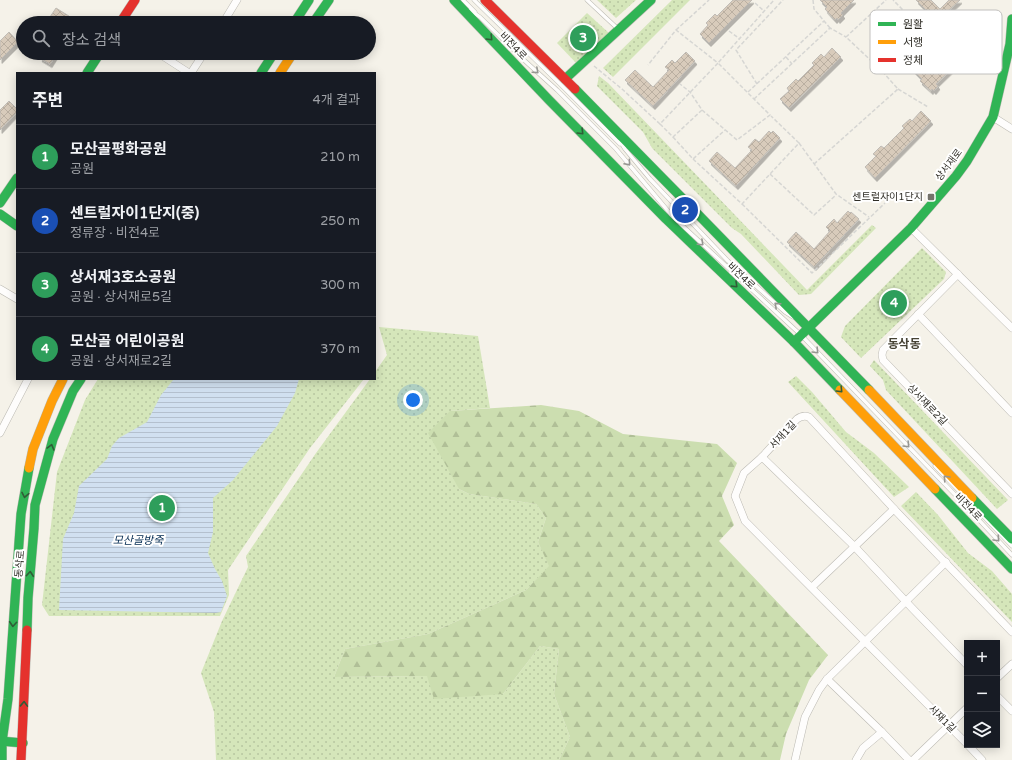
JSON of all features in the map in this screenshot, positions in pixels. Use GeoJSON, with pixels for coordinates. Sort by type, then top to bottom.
{"type":"FeatureCollection","features":[{"type":"Feature","properties":{"kind":"main road"},"geometry":{"type":"LineString","coordinates":[[125,16],[135,0]]}},
{"type":"Feature","properties":{"kind":"main road"},"geometry":{"type":"LineString","coordinates":[[299,16],[309,0]]}},
{"type":"Feature","properties":{"kind":"main road"},"geometry":{"type":"LineString","coordinates":[[318,16],[328,0]]}},
{"type":"Feature","properties":{"kind":"main road","name":"비전4로"},"geometry":{"type":"LineString","coordinates":[[454,0],[549,100],[666,219],[794,342],[1012,569]]}},
{"type":"Feature","properties":{"kind":"main road","name":"비전4로"},"geometry":{"type":"LineString","coordinates":[[485,0],[606,120],[806,332],[1012,539]]}},
{"type":"Feature","properties":{"kind":"main road"},"geometry":{"type":"LineString","coordinates":[[565,79],[651,0]]}},
{"type":"Feature","properties":{"kind":"main road","name":"상서재로"},"geometry":{"type":"LineString","coordinates":[[794,342],[806,332],[911,228],[967,161],[993,117],[1010,44],[1012,19]]}},
{"type":"Feature","properties":{"kind":"main road"},"geometry":{"type":"LineString","coordinates":[[88,72],[95,60]]}},
{"type":"Feature","properties":{"kind":"main road"},"geometry":{"type":"LineString","coordinates":[[262,72],[269,60]]}},
{"type":"Feature","properties":{"kind":"main road"},"geometry":{"type":"LineString","coordinates":[[281,72],[288,60]]}},
{"type":"Feature","properties":{"kind":"main road"},"geometry":{"type":"LineString","coordinates":[[0,203],[16,179]]}},
{"type":"Feature","properties":{"kind":"main road"},"geometry":{"type":"LineString","coordinates":[[0,214],[16,225]]}},
{"type":"Feature","properties":{"kind":"main road","name":"동삭로"},"geometry":{"type":"LineString","coordinates":[[2,760],[1,741],[8,699],[21,514],[33,450],[52,401],[62,380]]}},
{"type":"Feature","properties":{"kind":"main road","name":"동삭로"},"geometry":{"type":"LineString","coordinates":[[21,760],[28,598],[35,505],[53,439],[73,391],[80,380]]}},
{"type":"Feature","properties":{"kind":"main road"},"geometry":{"type":"LineString","coordinates":[[0,707],[8,699]]}},
{"type":"Feature","properties":{"kind":"main road"},"geometry":{"type":"LineString","coordinates":[[1,741],[22,743]]}},
{"type":"Feature","properties":{"kind":"street"},"geometry":{"type":"LineString","coordinates":[[227,16],[237,0]]}},
{"type":"Feature","properties":{"kind":"street"},"geometry":{"type":"LineString","coordinates":[[169,60],[188,72]]}},
{"type":"Feature","properties":{"kind":"street"},"geometry":{"type":"LineString","coordinates":[[191,72],[199,60]]}},
{"type":"Feature","properties":{"kind":"street"},"geometry":{"type":"LineString","coordinates":[[993,117],[1012,129]]}},
{"type":"Feature","properties":{"kind":"street"},"geometry":{"type":"LineString","coordinates":[[911,228],[1012,328]]}},
{"type":"Feature","properties":{"kind":"street","name":"상서재로2길"},"geometry":{"type":"LineString","coordinates":[[958,274],[883,350],[882,355],[884,360],[1012,494]]}},
{"type":"Feature","properties":{"kind":"street"},"geometry":{"type":"LineString","coordinates":[[0,289],[16,298]]}},
{"type":"Feature","properties":{"kind":"street"},"geometry":{"type":"LineString","coordinates":[[918,314],[1012,413]]}},
{"type":"Feature","properties":{"kind":"street"},"geometry":{"type":"LineString","coordinates":[[1,430],[27,380]]}},
{"type":"Feature","properties":{"kind":"street","name":"서재1길"},"geometry":{"type":"LineString","coordinates":[[964,742],[745,521],[735,496],[744,473],[762,457],[800,417],[805,415],[809,417],[894,509],[1012,632]]}},
{"type":"Feature","properties":{"kind":"street","name":"서재1길"},"geometry":{"type":"LineString","coordinates":[[762,457],[854,546],[964,662]]}},
{"type":"Feature","properties":{"kind":"street"},"geometry":{"type":"LineString","coordinates":[[812,587],[894,509]]}},
{"type":"Feature","properties":{"kind":"street"},"geometry":{"type":"LineString","coordinates":[[794,760],[805,717],[819,690],[827,679],[946,562]]}},
{"type":"Feature","properties":{"kind":"street"},"geometry":{"type":"LineString","coordinates":[[999,676],[1012,664]]}},
{"type":"Feature","properties":{"kind":"street"},"geometry":{"type":"LineString","coordinates":[[827,679],[909,760]]}},
{"type":"Feature","properties":{"kind":"street"},"geometry":{"type":"LineString","coordinates":[[1000,699],[1012,711]]}},
{"type":"Feature","properties":{"kind":"street"},"geometry":{"type":"LineString","coordinates":[[913,760],[964,711]]}},
{"type":"Feature","properties":{"kind":"street"},"geometry":{"type":"LineString","coordinates":[[856,760],[863,748],[882,732]]}},
{"type":"Feature","properties":{"kind":"street","name":"서재1길"},"geometry":{"type":"LineString","coordinates":[[970,748],[982,760]]}},
{"type":"Feature","properties":{"kind":"lane"},"geometry":{"type":"LineString","coordinates":[[454,0],[480,17]]}},
{"type":"Feature","properties":{"kind":"lane"},"geometry":{"type":"LineString","coordinates":[[463,0],[616,149],[673,217],[686,238]]}},
{"type":"Feature","properties":{"kind":"lane"},"geometry":{"type":"LineString","coordinates":[[474,0],[625,149],[650,179],[728,261],[792,317],[1012,555]]}},
{"type":"Feature","properties":{"kind":"lane"},"geometry":{"type":"LineString","coordinates":[[587,0],[619,30]]}},
{"type":"Feature","properties":{"kind":"lane"},"geometry":{"type":"LineString","coordinates":[[606,120],[625,149]]}},
{"type":"Feature","properties":{"kind":"lane"},"geometry":{"type":"LineString","coordinates":[[673,217],[806,332]]}},
{"type":"Feature","properties":{"kind":"lane"},"geometry":{"type":"LineString","coordinates":[[831,358],[900,429]]}},
{"type":"Feature","properties":{"kind":"lane"},"geometry":{"type":"LineString","coordinates":[[933,464],[1012,546]]}},
{"type":"Feature","properties":{"kind":"path"},"geometry":{"type":"LineString","coordinates":[[648,65],[676,30],[709,0]]}},
{"type":"Feature","properties":{"kind":"path"},"geometry":{"type":"LineString","coordinates":[[660,124],[718,63],[774,0]]}},
{"type":"Feature","properties":{"kind":"path"},"geometry":{"type":"LineString","coordinates":[[757,84],[736,50],[784,0]]}},
{"type":"Feature","properties":{"kind":"path"},"geometry":{"type":"LineString","coordinates":[[813,0],[814,9],[830,28],[846,37],[870,60]]}},
{"type":"Feature","properties":{"kind":"path"},"geometry":{"type":"LineString","coordinates":[[875,10],[886,0]]}},
{"type":"Feature","properties":{"kind":"path"},"geometry":{"type":"LineString","coordinates":[[893,0],[903,10]]}},
{"type":"Feature","properties":{"kind":"path"},"geometry":{"type":"LineString","coordinates":[[756,3],[764,11]]}},
{"type":"Feature","properties":{"kind":"path"},"geometry":{"type":"LineString","coordinates":[[846,37],[870,15]]}},
{"type":"Feature","properties":{"kind":"path"},"geometry":{"type":"LineString","coordinates":[[748,92],[824,21]]}},
{"type":"Feature","properties":{"kind":"path"},"geometry":{"type":"LineString","coordinates":[[754,99],[830,28]]}},
{"type":"Feature","properties":{"kind":"path"},"geometry":{"type":"LineString","coordinates":[[676,30],[718,63],[799,143],[836,194],[869,217]]}},
{"type":"Feature","properties":{"kind":"path"},"geometry":{"type":"LineString","coordinates":[[729,31],[740,39]]}},
{"type":"Feature","properties":{"kind":"path"},"geometry":{"type":"LineString","coordinates":[[786,57],[792,64]]}},
{"type":"Feature","properties":{"kind":"path"},"geometry":{"type":"LineString","coordinates":[[586,60],[622,89],[660,124],[693,159],[742,204],[812,273],[885,203]]}},
{"type":"Feature","properties":{"kind":"path"},"geometry":{"type":"LineString","coordinates":[[885,74],[898,89],[928,107]]}},
{"type":"Feature","properties":{"kind":"path"},"geometry":{"type":"LineString","coordinates":[[680,84],[690,92],[702,110],[737,140],[770,115]]}},
{"type":"Feature","properties":{"kind":"path"},"geometry":{"type":"LineString","coordinates":[[814,164],[898,89]]}},
{"type":"Feature","properties":{"kind":"path"},"geometry":{"type":"LineString","coordinates":[[673,137],[702,110]]}},
{"type":"Feature","properties":{"kind":"path"},"geometry":{"type":"LineString","coordinates":[[693,159],[725,130]]}},
{"type":"Feature","properties":{"kind":"path"},"geometry":{"type":"LineString","coordinates":[[742,204],[799,143]]}},
{"type":"Feature","properties":{"kind":"path"},"geometry":{"type":"LineString","coordinates":[[770,174],[814,215],[836,194]]}},
{"type":"Feature","properties":{"kind":"green space"},"geometry":{"type":"Polygon","coordinates":[[[597,0],[636,0],[616,18],[597,0]]]}},
{"type":"Feature","properties":{"kind":"green space"},"geometry":{"type":"Polygon","coordinates":[[[672,0],[690,0],[613,77],[603,68],[672,0]]]}},
{"type":"Feature","properties":{"kind":"green space"},"geometry":{"type":"Polygon","coordinates":[[[587,13],[610,34],[578,65],[557,43],[587,13]]]}},
{"type":"Feature","properties":{"kind":"green space"},"geometry":{"type":"Polygon","coordinates":[[[599,76],[608,83],[807,290],[872,225],[876,228],[811,294],[799,295],[741,234],[732,228],[652,148],[643,132],[597,86],[599,76]]]}},
{"type":"Feature","properties":{"kind":"green space"},"geometry":{"type":"Polygon","coordinates":[[[922,248],[946,272],[944,279],[861,358],[841,337],[845,326],[922,248]]]}},
{"type":"Feature","properties":{"kind":"green space"},"geometry":{"type":"Polygon","coordinates":[[[379,327],[478,336],[490,408],[450,411],[459,489],[469,494],[536,504],[546,518],[538,542],[550,566],[526,590],[428,634],[345,649],[334,677],[427,676],[503,694],[540,646],[559,649],[554,694],[570,737],[559,760],[216,760],[214,712],[201,673],[222,621],[248,567],[246,556],[316,453],[369,380],[376,380],[376,371],[387,355],[379,327]]]}},
{"type":"Feature","properties":{"kind":"green space"},"geometry":{"type":"Polygon","coordinates":[[[874,360],[1008,500],[997,509],[886,390],[883,380],[870,366],[874,360]]]}},
{"type":"Feature","properties":{"kind":"green space"},"geometry":{"type":"Polygon","coordinates":[[[796,376],[812,392],[846,432],[874,453],[909,487],[894,497],[788,382],[796,376]]]}},
{"type":"Feature","properties":{"kind":"green space","name":"모산골방죽"},"geometry":{"type":"Polygon","coordinates":[[[97,380],[363,380],[310,448],[228,570],[229,595],[220,616],[49,616],[42,605],[57,472],[85,400],[97,380]]]}},
{"type":"Feature","properties":{"kind":"green space"},"geometry":{"type":"Polygon","coordinates":[[[541,405],[579,411],[623,434],[717,444],[737,463],[722,496],[734,525],[719,541],[828,655],[809,680],[786,734],[780,760],[559,760],[570,737],[554,694],[559,649],[540,646],[503,694],[434,699],[427,676],[334,677],[345,649],[428,634],[526,590],[549,566],[538,542],[546,518],[536,504],[469,494],[459,489],[428,433],[450,411],[541,405]]]}},
{"type":"Feature","properties":{"kind":"green space"},"geometry":{"type":"Polygon","coordinates":[[[916,492],[938,515],[968,553],[992,571],[1012,594],[1012,622],[901,506],[916,492]]]}},
{"type":"Feature","properties":{"kind":"water","name":"모산골방죽"},"geometry":{"type":"Polygon","coordinates":[[[173,380],[299,380],[295,393],[277,426],[233,480],[213,498],[213,532],[208,553],[222,581],[227,596],[221,612],[59,610],[63,539],[74,513],[79,486],[107,459],[112,446],[119,438],[147,422],[161,395],[173,380]]]}},
{"type":"Feature","properties":{"kind":"building"},"geometry":{"type":"Polygon","coordinates":[[[733,0],[752,0],[709,43],[700,34],[708,25],[706,23],[715,14],[717,16],[733,0]]]}},
{"type":"Feature","properties":{"kind":"building"},"geometry":{"type":"Polygon","coordinates":[[[820,0],[854,0],[841,13],[843,15],[838,20],[837,18],[835,20],[825,9],[827,7],[820,0]]]}},
{"type":"Feature","properties":{"kind":"building"},"geometry":{"type":"Polygon","coordinates":[[[916,0],[931,0],[940,9],[949,0],[960,0],[949,10],[926,10],[916,0]]]}},
{"type":"Feature","properties":{"kind":"building"},"geometry":{"type":"Polygon","coordinates":[[[56,8],[69,16],[51,16],[56,8]]]}},
{"type":"Feature","properties":{"kind":"building"},"geometry":{"type":"Polygon","coordinates":[[[9,32],[16,40],[16,44],[0,60],[0,41],[9,32]]]}},
{"type":"Feature","properties":{"kind":"building"},"geometry":{"type":"Polygon","coordinates":[[[832,48],[841,57],[789,108],[780,99],[789,91],[787,88],[796,79],[798,81],[814,65],[812,63],[821,54],[824,57],[832,48]]]}},
{"type":"Feature","properties":{"kind":"building"},"geometry":{"type":"Polygon","coordinates":[[[686,52],[695,61],[653,106],[625,80],[635,70],[653,87],[669,70],[665,67],[672,60],[675,63],[686,52]]]}},
{"type":"Feature","properties":{"kind":"building"},"geometry":{"type":"Polygon","coordinates":[[[43,60],[53,60],[50,64],[43,60]]]}},
{"type":"Feature","properties":{"kind":"building"},"geometry":{"type":"Polygon","coordinates":[[[917,74],[946,74],[936,84],[938,86],[934,91],[932,89],[931,91],[920,81],[922,79],[917,74]]]}},
{"type":"Feature","properties":{"kind":"building"},"geometry":{"type":"Polygon","coordinates":[[[9,101],[16,108],[16,113],[0,130],[0,110],[9,101]]]}},
{"type":"Feature","properties":{"kind":"building"},"geometry":{"type":"Polygon","coordinates":[[[921,111],[931,121],[875,178],[865,167],[876,156],[873,154],[881,146],[884,148],[904,128],[902,126],[910,119],[912,121],[921,111]]]}},
{"type":"Feature","properties":{"kind":"building"},"geometry":{"type":"Polygon","coordinates":[[[769,131],[771,133],[773,131],[780,138],[736,186],[709,161],[717,152],[735,168],[752,150],[748,147],[755,139],[759,142],[769,131]]]}},
{"type":"Feature","properties":{"kind":"building"},"geometry":{"type":"Polygon","coordinates":[[[848,211],[859,219],[814,267],[787,242],[796,232],[814,249],[830,231],[826,227],[834,219],[837,223],[848,211]]]}},
{"type":"Feature","properties":{"kind":"traffic: fast"},"geometry":{"type":"LineString","coordinates":[[299,16],[309,0]]}},
{"type":"Feature","properties":{"kind":"traffic: fast"},"geometry":{"type":"LineString","coordinates":[[318,16],[329,0]]}},
{"type":"Feature","properties":{"kind":"traffic: fast"},"geometry":{"type":"LineString","coordinates":[[454,0],[549,100],[666,219],[794,342],[840,390]]}},
{"type":"Feature","properties":{"kind":"traffic: fast"},"geometry":{"type":"LineString","coordinates":[[565,79],[651,0]]}},
{"type":"Feature","properties":{"kind":"traffic: fast"},"geometry":{"type":"LineString","coordinates":[[794,342],[911,228],[967,161],[993,117],[1010,44],[1012,19]]}},
{"type":"Feature","properties":{"kind":"traffic: fast"},"geometry":{"type":"LineString","coordinates":[[88,72],[95,60]]}},
{"type":"Feature","properties":{"kind":"traffic: fast"},"geometry":{"type":"LineString","coordinates":[[262,72],[269,60]]}},
{"type":"Feature","properties":{"kind":"traffic: fast"},"geometry":{"type":"LineString","coordinates":[[575,89],[869,390]]}},
{"type":"Feature","properties":{"kind":"traffic: fast"},"geometry":{"type":"LineString","coordinates":[[0,203],[16,179]]}},
{"type":"Feature","properties":{"kind":"traffic: fast"},"geometry":{"type":"LineString","coordinates":[[0,214],[16,225]]}},
{"type":"Feature","properties":{"kind":"traffic: fast"},"geometry":{"type":"LineString","coordinates":[[27,630],[35,505],[53,439],[73,391],[80,380]]}},
{"type":"Feature","properties":{"kind":"traffic: fast"},"geometry":{"type":"LineString","coordinates":[[2,760],[2,742],[8,699],[21,514],[29,468]]}},
{"type":"Feature","properties":{"kind":"traffic: fast"},"geometry":{"type":"LineString","coordinates":[[935,489],[1012,569]]}},
{"type":"Feature","properties":{"kind":"traffic: fast"},"geometry":{"type":"LineString","coordinates":[[972,498],[1012,539]]}},
{"type":"Feature","properties":{"kind":"traffic: fast"},"geometry":{"type":"LineString","coordinates":[[0,741],[23,743]]}},
{"type":"Feature","properties":{"kind":"traffic: slow"},"geometry":{"type":"LineString","coordinates":[[281,72],[288,60]]}},
{"type":"Feature","properties":{"kind":"traffic: slow"},"geometry":{"type":"LineString","coordinates":[[29,468],[33,449],[52,401],[62,380]]}},
{"type":"Feature","properties":{"kind":"traffic: slow"},"geometry":{"type":"LineString","coordinates":[[840,390],[935,489]]}},
{"type":"Feature","properties":{"kind":"traffic: slow"},"geometry":{"type":"LineString","coordinates":[[869,390],[972,498]]}},
{"type":"Feature","properties":{"kind":"traffic: jam"},"geometry":{"type":"LineString","coordinates":[[125,16],[135,0]]}},
{"type":"Feature","properties":{"kind":"traffic: jam"},"geometry":{"type":"LineString","coordinates":[[485,0],[575,89]]}},
{"type":"Feature","properties":{"kind":"traffic: jam"},"geometry":{"type":"LineString","coordinates":[[21,760],[27,630]]}},
{"type":"Feature","properties":{"kind":"place","name":"상서재3호소공원"},"geometry":{"type":"Point","coordinates":[583,38]}},
{"type":"Feature","properties":{"kind":"place","name":"센트럴자이1단지"},"geometry":{"type":"Point","coordinates":[931,197]}},
{"type":"Feature","properties":{"kind":"place","name":"센트럴자이1단지(중)"},"geometry":{"type":"Point","coordinates":[685,210]}},
{"type":"Feature","properties":{"kind":"place","name":"모산골 어린이공원"},"geometry":{"type":"Point","coordinates":[894,303]}},
{"type":"Feature","properties":{"kind":"place","name":"모산골평화공원"},"geometry":{"type":"Point","coordinates":[162,508]}},
{"type":"Feature","properties":{"kind":"district","name":"동삭동"},"geometry":{"type":"Point","coordinates":[904,344]}}]}
